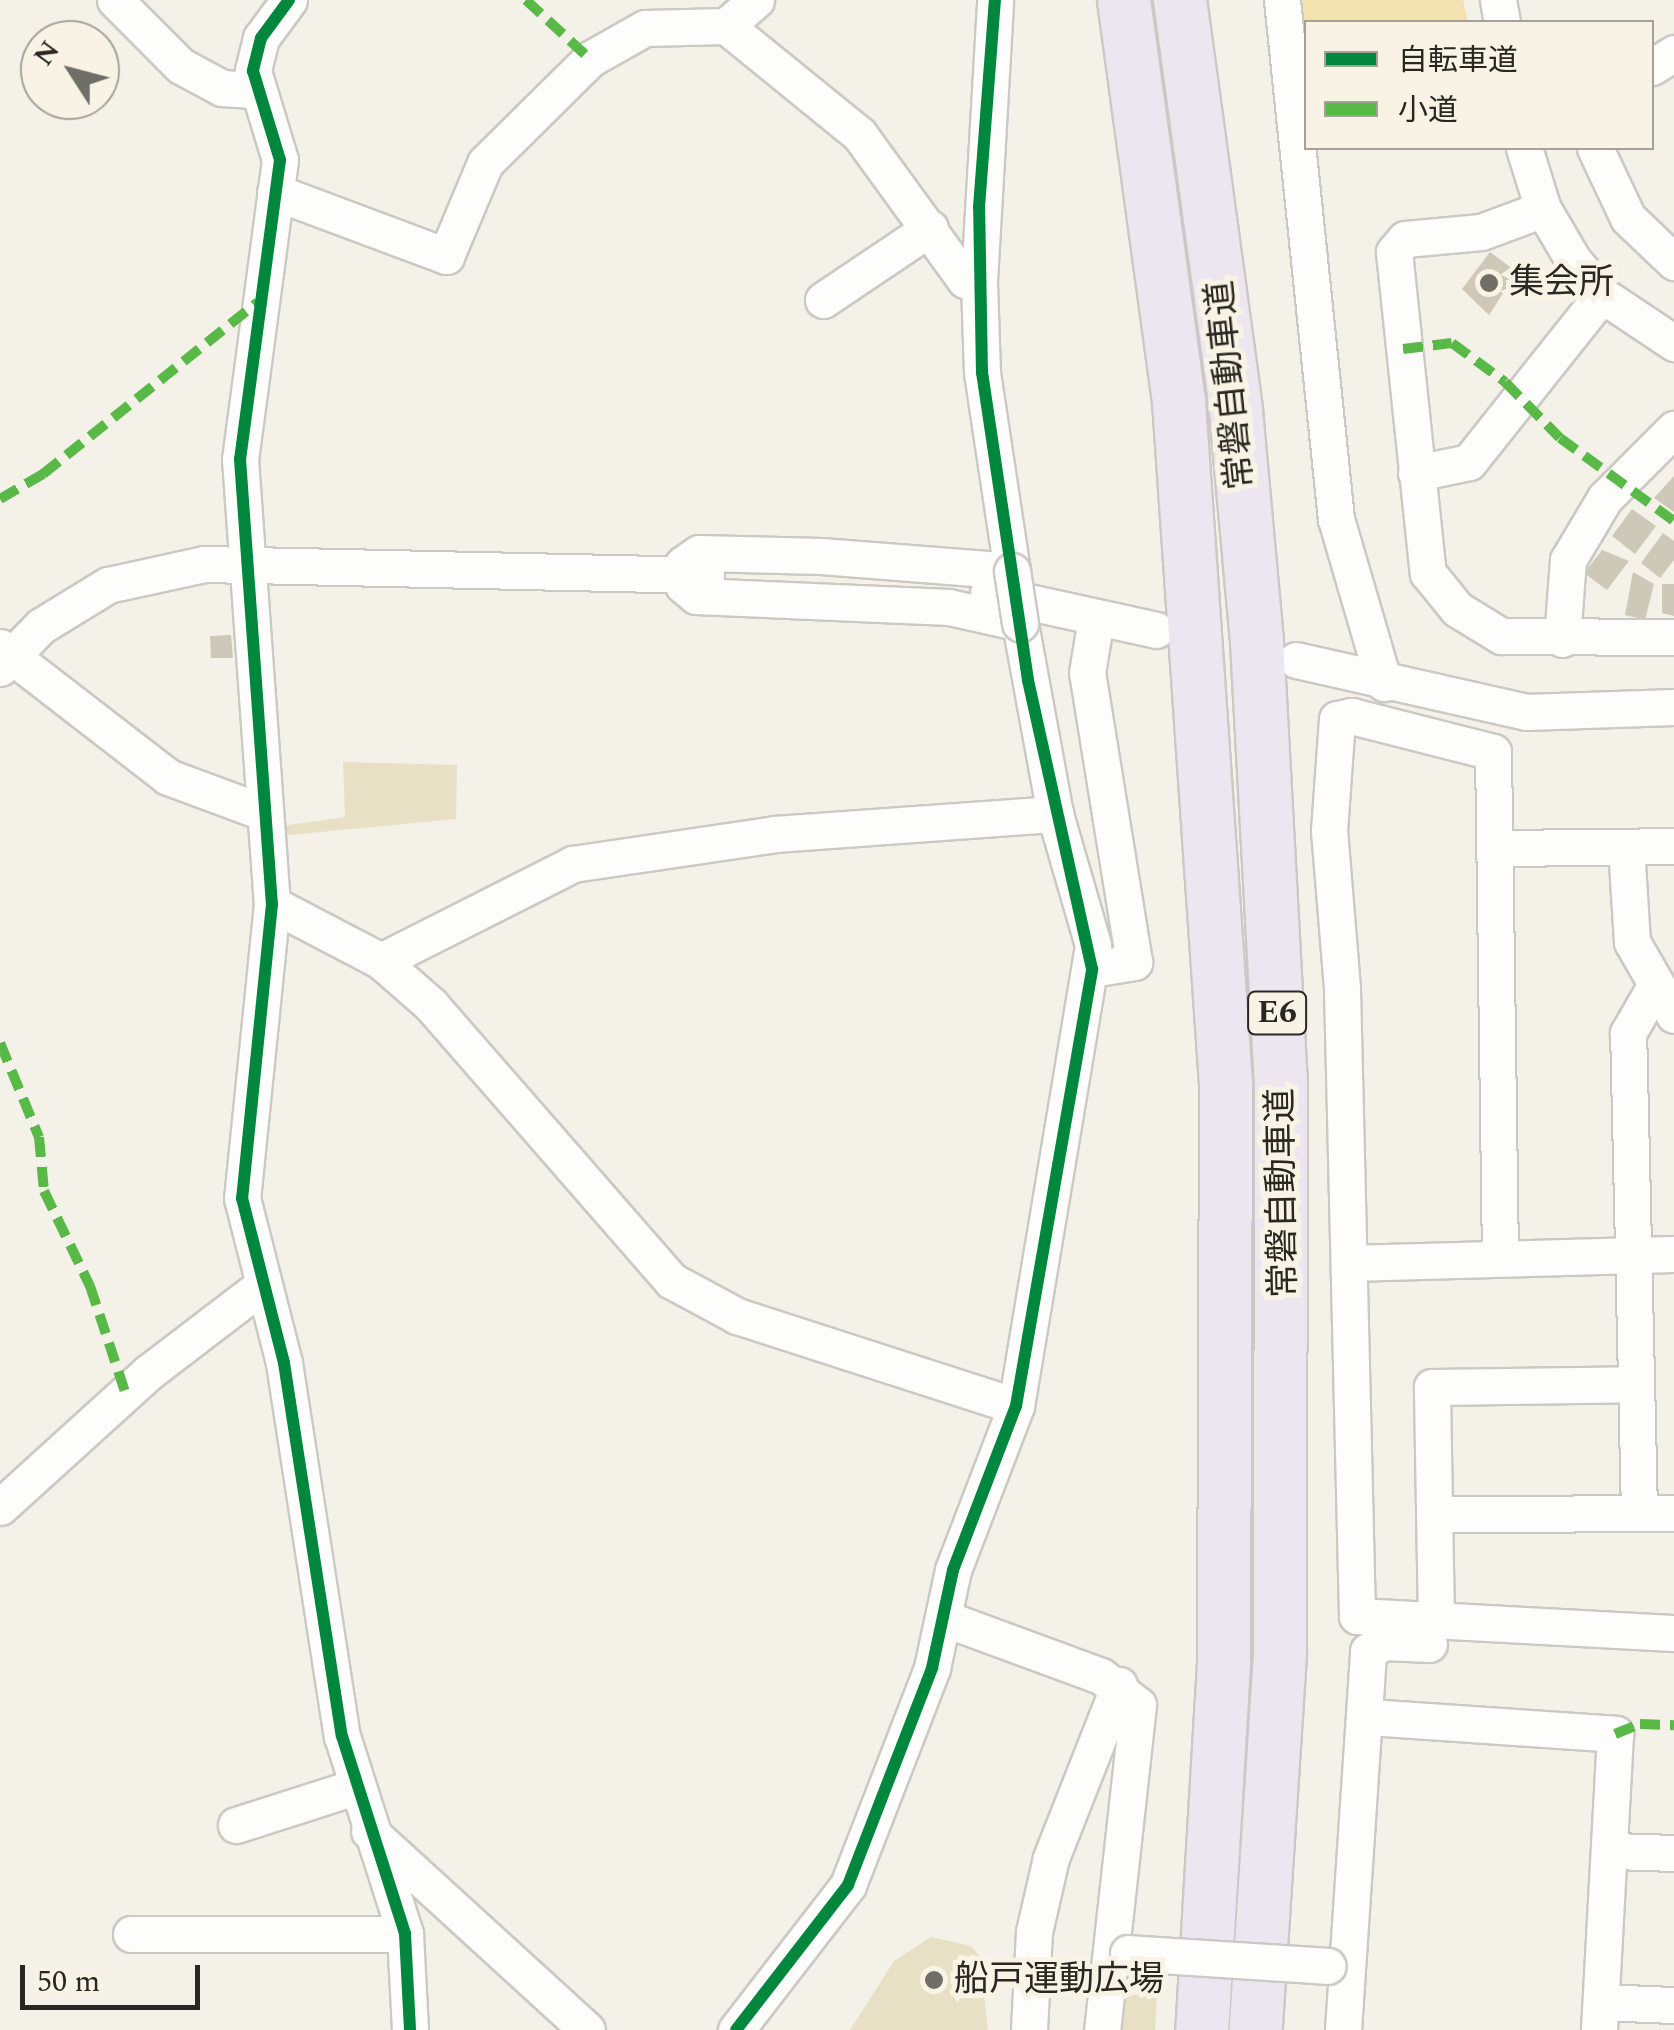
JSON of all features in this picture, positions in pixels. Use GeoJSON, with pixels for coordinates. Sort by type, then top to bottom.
{"type":"FeatureCollection","features":[{"type":"Feature","properties":{"kind":"highway","name":"常磐自動車道"},"geometry":{"type":"LineString","coordinates":[[1124,0],[1181,420],[1226,1085],[1224,1644],[1202,2030]]}},
{"type":"Feature","properties":{"kind":"highway","name":"常磐自動車道"},"geometry":{"type":"LineString","coordinates":[[1180,0],[1236,411],[1258,642],[1280,1080],[1280,1654],[1256,2030]]}},
{"type":"Feature","properties":{"kind":"street"},"geometry":{"type":"LineString","coordinates":[[115,0],[181,66],[222,88],[254,90]]}},
{"type":"Feature","properties":{"kind":"street"},"geometry":{"type":"LineString","coordinates":[[289,0],[256,52],[254,90],[278,139],[275,192],[240,459],[260,811],[272,904],[242,1150],[247,1240],[284,1363],[332,1688],[355,1787],[404,1934],[410,2030]]}},
{"type":"Feature","properties":{"kind":"street"},"geometry":{"type":"LineString","coordinates":[[726,26],[756,0]]}},
{"type":"Feature","properties":{"kind":"street"},"geometry":{"type":"LineString","coordinates":[[736,2030],[848,1885],[946,1618],[964,1533],[1016,1406],[1092,969],[1055,814],[1020,623],[982,374],[979,281],[995,0]]}},
{"type":"Feature","properties":{"kind":"street"},"geometry":{"type":"LineString","coordinates":[[1282,0],[1336,518],[1384,682]]}},
{"type":"Feature","properties":{"kind":"street"},"geometry":{"type":"LineString","coordinates":[[275,192],[446,256],[484,163],[511,128],[590,60],[645,28],[726,26],[831,106],[930,228],[965,280],[979,281]]}},
{"type":"Feature","properties":{"kind":"street"},"geometry":{"type":"LineString","coordinates":[[1525,150],[1543,209],[1602,295],[1674,343]]}},
{"type":"Feature","properties":{"kind":"street"},"geometry":{"type":"LineString","coordinates":[[1596,150],[1628,218],[1674,262]]}},
{"type":"Feature","properties":{"kind":"street"},"geometry":{"type":"LineString","coordinates":[[1543,209],[1480,232],[1405,239],[1394,252],[1422,552],[1441,592],[1501,636],[1674,636]]}},
{"type":"Feature","properties":{"kind":"street"},"geometry":{"type":"LineString","coordinates":[[823,300],[930,228]]}},
{"type":"Feature","properties":{"kind":"street"},"geometry":{"type":"LineString","coordinates":[[1416,473],[1469,462],[1602,295]]}},
{"type":"Feature","properties":{"kind":"street"},"geometry":{"type":"LineString","coordinates":[[1562,638],[1568,560],[1605,498],[1674,430]]}},
{"type":"Feature","properties":{"kind":"street"},"geometry":{"type":"LineString","coordinates":[[1012,571],[948,561],[699,553],[683,564],[682,575],[696,596],[949,608],[1020,623]]}},
{"type":"Feature","properties":{"kind":"street"},"geometry":{"type":"LineString","coordinates":[[260,811],[168,778],[3,658],[41,626],[108,584],[204,564],[682,575],[951,587],[1156,630]]}},
{"type":"Feature","properties":{"kind":"street"},"geometry":{"type":"LineString","coordinates":[[1092,969],[1134,962],[1088,673],[1096,618]]}},
{"type":"Feature","properties":{"kind":"street"},"geometry":{"type":"LineString","coordinates":[[1296,660],[1526,712],[1674,707]]}},
{"type":"Feature","properties":{"kind":"street"},"geometry":{"type":"LineString","coordinates":[[1500,1258],[1493,752],[1352,716],[1337,719],[1329,830],[1349,1263],[1357,1616],[1674,1633]]}},
{"type":"Feature","properties":{"kind":"street"},"geometry":{"type":"LineString","coordinates":[[381,960],[573,864],[775,834],[1055,814]]}},
{"type":"Feature","properties":{"kind":"street"},"geometry":{"type":"LineString","coordinates":[[1497,848],[1674,846]]}},
{"type":"Feature","properties":{"kind":"street"},"geometry":{"type":"LineString","coordinates":[[1626,847],[1628,920],[1664,1001],[1628,1033],[1639,1512]]}},
{"type":"Feature","properties":{"kind":"street"},"geometry":{"type":"LineString","coordinates":[[272,904],[381,960],[536,1117],[672,1281],[752,1322],[1016,1406]]}},
{"type":"Feature","properties":{"kind":"street"},"geometry":{"type":"LineString","coordinates":[[1349,1263],[1674,1254]]}},
{"type":"Feature","properties":{"kind":"street"},"geometry":{"type":"LineString","coordinates":[[0,1507],[149,1372],[260,1288]]}},
{"type":"Feature","properties":{"kind":"street"},"geometry":{"type":"LineString","coordinates":[[1436,1622],[1432,1387],[1634,1384]]}},
{"type":"Feature","properties":{"kind":"street"},"geometry":{"type":"LineString","coordinates":[[1434,1514],[1674,1513]]}},
{"type":"Feature","properties":{"kind":"street"},"geometry":{"type":"LineString","coordinates":[[946,1618],[1118,1685],[1138,1706],[1117,1952],[1102,2030]]}},
{"type":"Feature","properties":{"kind":"street"},"geometry":{"type":"LineString","coordinates":[[1343,2030],[1340,1967],[1368,1716],[1368,1651],[1384,1642],[1674,1653]]}},
{"type":"Feature","properties":{"kind":"street"},"geometry":{"type":"LineString","coordinates":[[1029,2030],[1034,1932],[1051,1858],[1118,1685]]}},
{"type":"Feature","properties":{"kind":"street"},"geometry":{"type":"LineString","coordinates":[[1368,1716],[1615,1734],[1614,1851],[1600,2016],[1674,2005]]}},
{"type":"Feature","properties":{"kind":"street"},"geometry":{"type":"LineString","coordinates":[[236,1825],[355,1787]]}},
{"type":"Feature","properties":{"kind":"street"},"geometry":{"type":"LineString","coordinates":[[368,1830],[587,2030]]}},
{"type":"Feature","properties":{"kind":"street"},"geometry":{"type":"LineString","coordinates":[[1614,1851],[1674,1854]]}},
{"type":"Feature","properties":{"kind":"street"},"geometry":{"type":"LineString","coordinates":[[131,1934],[404,1934]]}},
{"type":"Feature","properties":{"kind":"street"},"geometry":{"type":"LineString","coordinates":[[1117,1952],[1340,1967]]}},
{"type":"Feature","properties":{"kind":"shaded area"},"geometry":{"type":"Polygon","coordinates":[[[1301,0],[1463,0],[1468,20],[1304,20],[1301,0]]]}},
{"type":"Feature","properties":{"kind":"shaded area"},"geometry":{"type":"Polygon","coordinates":[[[343,762],[457,765],[456,819],[269,837],[267,828],[345,817],[343,762]]]}},
{"type":"Feature","properties":{"kind":"shaded area","name":"船戸運動広場"},"geometry":{"type":"Polygon","coordinates":[[[931,1937],[971,1946],[980,1957],[988,2030],[850,2030],[894,1961],[931,1937]]]}},
{"type":"Feature","properties":{"kind":"shaded area"},"geometry":{"type":"Polygon","coordinates":[[[1157,1993],[1155,2030],[1120,2030],[1121,1996],[1157,1993]]]}},
{"type":"Feature","properties":{"kind":"building","name":"集会所"},"geometry":{"type":"Polygon","coordinates":[[[1490,252],[1517,272],[1489,315],[1462,289],[1490,252]]]}},
{"type":"Feature","properties":{"kind":"building"},"geometry":{"type":"Polygon","coordinates":[[[1674,476],[1674,512],[1654,498],[1674,476]]]}},
{"type":"Feature","properties":{"kind":"building"},"geometry":{"type":"Polygon","coordinates":[[[1632,509],[1656,526],[1635,554],[1612,536],[1632,509]]]}},
{"type":"Feature","properties":{"kind":"building"},"geometry":{"type":"Polygon","coordinates":[[[1663,533],[1674,541],[1674,560],[1660,578],[1641,563],[1663,533]]]}},
{"type":"Feature","properties":{"kind":"building"},"geometry":{"type":"Polygon","coordinates":[[[1602,550],[1629,561],[1607,590],[1584,573],[1602,550]]]}},
{"type":"Feature","properties":{"kind":"building"},"geometry":{"type":"Polygon","coordinates":[[[1633,572],[1654,584],[1645,620],[1625,615],[1633,572]]]}},
{"type":"Feature","properties":{"kind":"building"},"geometry":{"type":"Polygon","coordinates":[[[1662,584],[1674,584],[1674,616],[1662,613],[1662,584]]]}},
{"type":"Feature","properties":{"kind":"building"},"geometry":{"type":"Polygon","coordinates":[[[231,635],[233,658],[211,658],[210,636],[231,635]]]}},
{"type":"Feature","properties":{"kind":"marked path"},"geometry":{"type":"LineString","coordinates":[[526,0],[590,59]]}},
{"type":"Feature","properties":{"kind":"marked path"},"geometry":{"type":"LineString","coordinates":[[0,499],[43,474],[258,302]]}},
{"type":"Feature","properties":{"kind":"marked path"},"geometry":{"type":"LineString","coordinates":[[1403,349],[1452,343],[1505,382],[1560,438],[1674,521]]}},
{"type":"Feature","properties":{"kind":"marked path"},"geometry":{"type":"LineString","coordinates":[[0,1043],[39,1137],[44,1191],[90,1286],[126,1395]]}},
{"type":"Feature","properties":{"kind":"marked path"},"geometry":{"type":"LineString","coordinates":[[1615,1734],[1640,1724],[1674,1725]]}},
{"type":"Feature","properties":{"kind":"cycle path"},"geometry":{"type":"LineString","coordinates":[[289,0],[261,38],[253,71],[280,160],[240,459],[272,904],[242,1198],[284,1363],[342,1736],[405,1934],[410,2030]]}},
{"type":"Feature","properties":{"kind":"cycle path"},"geometry":{"type":"LineString","coordinates":[[736,2030],[848,1885],[932,1668],[953,1570],[1016,1406],[1092,969],[1028,680],[982,373],[979,207],[995,0]]}},
{"type":"Feature","properties":{"kind":"place","name":"集会所"},"geometry":{"type":"Point","coordinates":[1489,283]}},
{"type":"Feature","properties":{"kind":"place","name":"船戸運動広場"},"geometry":{"type":"Point","coordinates":[934,1980]}}]}
